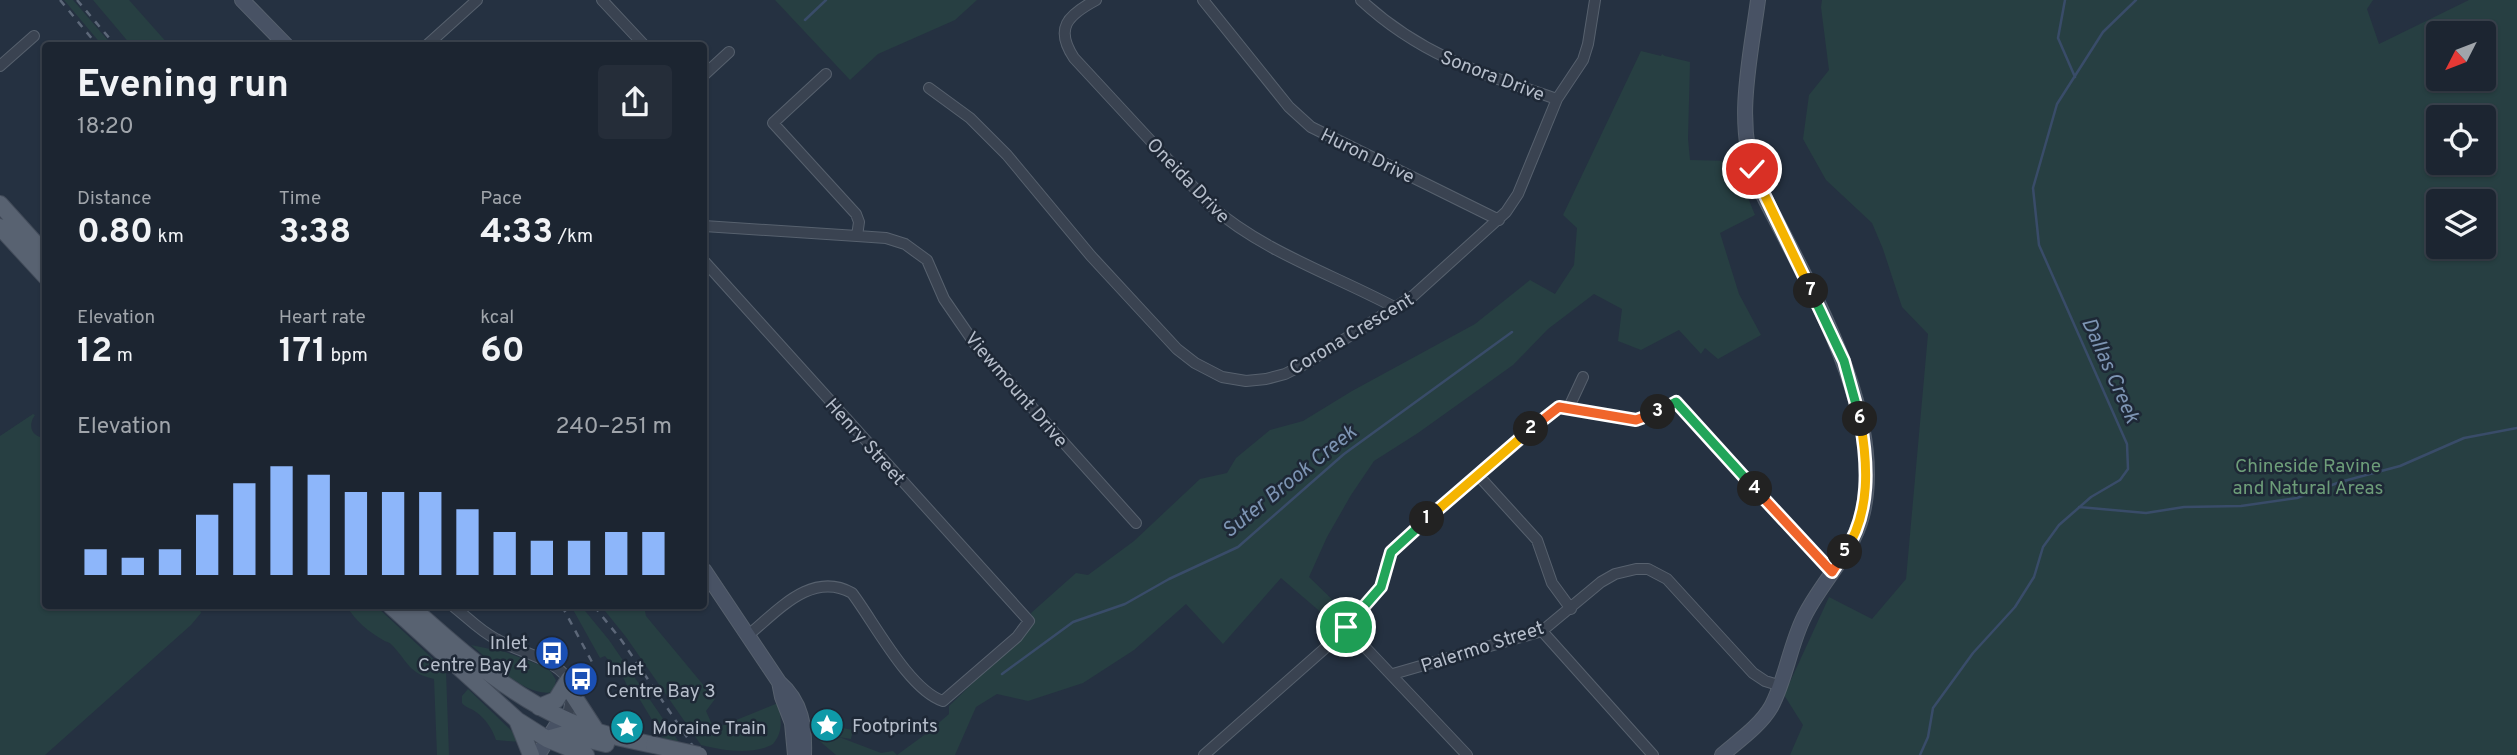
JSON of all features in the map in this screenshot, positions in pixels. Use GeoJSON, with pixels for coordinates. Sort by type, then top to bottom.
{"type":"FeatureCollection","features":[{"type":"Feature","properties":{"kind":"main road"},"geometry":{"type":"LineString","coordinates":[[0,204],[42,251]]}},
{"type":"Feature","properties":{"kind":"main road"},"geometry":{"type":"LineString","coordinates":[[0,227],[42,273]]}},
{"type":"Feature","properties":{"kind":"main road"},"geometry":{"type":"LineString","coordinates":[[394,609],[517,719],[531,755]]}},
{"type":"Feature","properties":{"kind":"main road"},"geometry":{"type":"LineString","coordinates":[[414,609],[493,677],[561,722],[586,755]]}},
{"type":"Feature","properties":{"kind":"main road"},"geometry":{"type":"LineString","coordinates":[[491,696],[561,722],[659,752],[699,755]]}},
{"type":"Feature","properties":{"kind":"main road"},"geometry":{"type":"LineString","coordinates":[[540,707],[556,700],[561,722]]}},
{"type":"Feature","properties":{"kind":"main road"},"geometry":{"type":"LineString","coordinates":[[517,719],[561,722],[659,752]]}},
{"type":"Feature","properties":{"kind":"main road"},"geometry":{"type":"LineString","coordinates":[[561,722],[597,732]]}},
{"type":"Feature","properties":{"kind":"street"},"geometry":{"type":"LineString","coordinates":[[242,0],[283,42]]}},
{"type":"Feature","properties":{"kind":"street"},"geometry":{"type":"LineString","coordinates":[[430,42],[477,0]]}},
{"type":"Feature","properties":{"kind":"street"},"geometry":{"type":"LineString","coordinates":[[602,0],[641,42]]}},
{"type":"Feature","properties":{"kind":"street","name":"Oneida Drive"},"geometry":{"type":"LineString","coordinates":[[1096,0],[1080,9],[1067,23],[1064,36],[1068,50],[1211,206],[1258,241],[1394,307]]}},
{"type":"Feature","properties":{"kind":"street","name":"Huron Drive"},"geometry":{"type":"LineString","coordinates":[[1203,0],[1289,107],[1311,127],[1499,220]]}},
{"type":"Feature","properties":{"kind":"street","name":"Sonora Drive"},"geometry":{"type":"LineString","coordinates":[[1361,0],[1410,38],[1444,58],[1557,99]]}},
{"type":"Feature","properties":{"kind":"street","name":"Corona Crescent"},"geometry":{"type":"LineString","coordinates":[[929,88],[970,118],[1007,155],[1091,256],[1177,349],[1208,371],[1222,377],[1246,381],[1276,377],[1305,364],[1426,286],[1499,220],[1518,194],[1557,99],[1586,53],[1595,0]]}},
{"type":"Feature","properties":{"kind":"street"},"geometry":{"type":"LineString","coordinates":[[1722,755],[1765,715],[1773,703],[1800,624],[1814,597],[1851,544],[1862,517],[1866,489],[1864,443],[1858,408],[1844,361],[1757,183],[1749,159],[1744,115],[1758,0]]}},
{"type":"Feature","properties":{"kind":"street"},"geometry":{"type":"LineString","coordinates":[[0,66],[34,36]]}},
{"type":"Feature","properties":{"kind":"street"},"geometry":{"type":"LineString","coordinates":[[707,72],[729,52]]}},
{"type":"Feature","properties":{"kind":"street"},"geometry":{"type":"LineString","coordinates":[[826,74],[773,123],[856,214],[859,222],[857,236]]}},
{"type":"Feature","properties":{"kind":"street","name":"Viewmount Drive"},"geometry":{"type":"LineString","coordinates":[[707,226],[886,238],[905,244],[927,260],[944,299],[975,344],[1136,523]]}},
{"type":"Feature","properties":{"kind":"street","name":"Henry Street"},"geometry":{"type":"LineString","coordinates":[[707,264],[1029,621],[1017,637],[943,701],[927,693],[897,658],[852,593],[844,588],[831,585],[808,589],[747,636]]}},
{"type":"Feature","properties":{"kind":"street"},"geometry":{"type":"LineString","coordinates":[[1569,407],[1583,377]]}},
{"type":"Feature","properties":{"kind":"street"},"geometry":{"type":"LineString","coordinates":[[1204,755],[1346,627],[1381,587],[1387,561],[1395,547],[1554,409],[1569,407],[1636,420],[1676,402],[1832,572]]}},
{"type":"Feature","properties":{"kind":"street"},"geometry":{"type":"LineString","coordinates":[[1478,475],[1537,540],[1552,583],[1571,609]]}},
{"type":"Feature","properties":{"kind":"street","name":"Palermo Street"},"geometry":{"type":"LineString","coordinates":[[1393,674],[1542,631],[1606,579],[1631,569],[1654,571],[1674,586],[1753,673],[1765,681],[1779,685]]}},
{"type":"Feature","properties":{"kind":"street"},"geometry":{"type":"LineString","coordinates":[[707,575],[779,682],[791,692],[798,705],[805,732],[804,755]]}},
{"type":"Feature","properties":{"kind":"street"},"geometry":{"type":"LineString","coordinates":[[457,609],[494,638],[564,673],[561,722],[538,755]]}},
{"type":"Feature","properties":{"kind":"street"},"geometry":{"type":"LineString","coordinates":[[1346,627],[1467,755]]}},
{"type":"Feature","properties":{"kind":"street"},"geometry":{"type":"LineString","coordinates":[[1542,631],[1653,755]]}},
{"type":"Feature","properties":{"kind":"street"},"geometry":{"type":"LineString","coordinates":[[779,682],[792,723],[795,755]]}},
{"type":"Feature","properties":{"kind":"green space"},"geometry":{"type":"Polygon","coordinates":[[[64,0],[73,0],[109,42],[99,42],[64,0]]]}},
{"type":"Feature","properties":{"kind":"green space"},"geometry":{"type":"Polygon","coordinates":[[[93,0],[129,0],[166,42],[128,42],[93,0]]]}},
{"type":"Feature","properties":{"kind":"green space"},"geometry":{"type":"Polygon","coordinates":[[[775,0],[977,0],[955,20],[878,54],[850,80],[775,0]]]}},
{"type":"Feature","properties":{"kind":"green space","name":"Chineside Ravine and Natural Areas"},"geometry":{"type":"Polygon","coordinates":[[[1822,0],[2373,0],[2367,9],[2379,44],[2426,21],[2426,91],[2496,91],[2496,21],[2426,21],[2469,0],[2517,0],[2517,755],[1790,755],[1803,725],[1784,695],[1829,597],[1872,619],[1906,579],[1928,334],[1902,307],[1872,223],[1826,180],[1803,139],[1809,95],[1829,70],[1822,0]]]}},
{"type":"Feature","properties":{"kind":"green space"},"geometry":{"type":"Polygon","coordinates":[[[1641,51],[1690,62],[1690,160],[1733,161],[1755,215],[1720,233],[1739,294],[1761,335],[1718,359],[1705,348],[1701,354],[1679,330],[1641,350],[1618,341],[1622,309],[1594,294],[1548,329],[1513,365],[1374,461],[1327,537],[1309,577],[1341,608],[1331,621],[1281,578],[1223,644],[1186,604],[1134,650],[1083,683],[1028,701],[997,694],[976,707],[955,755],[897,755],[949,714],[949,706],[1033,625],[1031,613],[1076,573],[1088,575],[1134,541],[1200,479],[1227,473],[1236,458],[1270,430],[1303,421],[1475,324],[1530,280],[1555,294],[1574,265],[1577,228],[1563,215],[1641,51]]]}},
{"type":"Feature","properties":{"kind":"green space"},"geometry":{"type":"Polygon","coordinates":[[[35,415],[31,427],[37,436],[42,437],[42,609],[200,609],[201,613],[191,625],[45,755],[0,755],[0,436],[35,415]]]}},
{"type":"Feature","properties":{"kind":"green space"},"geometry":{"type":"Polygon","coordinates":[[[349,609],[379,609],[446,671],[449,755],[437,755],[434,679],[419,674],[391,644],[362,625],[349,609]]]}},
{"type":"Feature","properties":{"kind":"green space"},"geometry":{"type":"Polygon","coordinates":[[[573,609],[583,609],[609,640],[679,742],[663,738],[634,690],[630,692],[624,679],[605,656],[600,658],[573,609]]]}},
{"type":"Feature","properties":{"kind":"green space"},"geometry":{"type":"Polygon","coordinates":[[[603,609],[645,609],[646,616],[715,699],[706,711],[714,729],[778,703],[780,729],[773,744],[757,750],[739,751],[701,745],[603,609]]]}},
{"type":"Feature","properties":{"kind":"green space"},"geometry":{"type":"Polygon","coordinates":[[[471,645],[495,648],[545,667],[556,680],[553,692],[531,690],[499,669],[471,645]]]}},
{"type":"Feature","properties":{"kind":"green space"},"geometry":{"type":"Polygon","coordinates":[[[468,689],[520,742],[496,740],[491,728],[482,718],[462,703],[462,696],[468,689]]]}},
{"type":"Feature","properties":{"kind":"green space"},"geometry":{"type":"Polygon","coordinates":[[[837,727],[853,730],[851,739],[839,737],[881,753],[893,751],[897,755],[836,755],[816,738],[816,732],[834,736],[837,727]]]}},
{"type":"Feature","properties":{"kind":"waterway"},"geometry":{"type":"LineString","coordinates":[[805,20],[826,0]]}},
{"type":"Feature","properties":{"kind":"waterway"},"geometry":{"type":"LineString","coordinates":[[2065,0],[2058,38],[2075,77]]}},
{"type":"Feature","properties":{"kind":"waterway","name":"Dallas Creek"},"geometry":{"type":"LineString","coordinates":[[1920,755],[1928,737],[1933,708],[1973,653],[2015,607],[2034,577],[2043,547],[2059,525],[2091,497],[2120,480],[2128,469],[2127,444],[2039,245],[2033,188],[2057,104],[2103,32],[2136,0]]}},
{"type":"Feature","properties":{"kind":"waterway","name":"Suter Brook Creek"},"geometry":{"type":"LineString","coordinates":[[1002,674],[1073,622],[1125,604],[1169,579],[1238,547],[1344,454],[1512,332]]}},
{"type":"Feature","properties":{"kind":"waterway"},"geometry":{"type":"LineString","coordinates":[[2079,507],[2146,513],[2184,507],[2241,506],[2297,498],[2340,482],[2400,466],[2464,438],[2517,428]]}},
{"type":"Feature","properties":{"kind":"railway"},"geometry":{"type":"LineString","coordinates":[[60,0],[95,42]]}},
{"type":"Feature","properties":{"kind":"railway"},"geometry":{"type":"LineString","coordinates":[[77,0],[113,42]]}},
{"type":"Feature","properties":{"kind":"railway"},"geometry":{"type":"LineString","coordinates":[[564,609],[592,662]]}},
{"type":"Feature","properties":{"kind":"railway"},"geometry":{"type":"LineString","coordinates":[[596,609],[622,641],[699,755]]}},
{"type":"Feature","properties":{"kind":"place","name":"Inlet Centre Bay 4"},"geometry":{"type":"Point","coordinates":[552,653]}},
{"type":"Feature","properties":{"kind":"place","name":"Inlet Centre Bay 3"},"geometry":{"type":"Point","coordinates":[581,679]}},
{"type":"Feature","properties":{"kind":"place","name":"Footprints"},"geometry":{"type":"Point","coordinates":[827,725]}},
{"type":"Feature","properties":{"kind":"place","name":"Moraine Train"},"geometry":{"type":"Point","coordinates":[627,727]}},
{"type":"Feature","properties":{"kind":"route"},"geometry":{"type":"LineString","coordinates":[[1346,627],[1381,587],[1389,555],[1395,547],[1559,407],[1636,420],[1676,402],[1832,572],[1856,534],[1865,503],[1864,443],[1858,408],[1844,361],[1752,169]]}}]}
